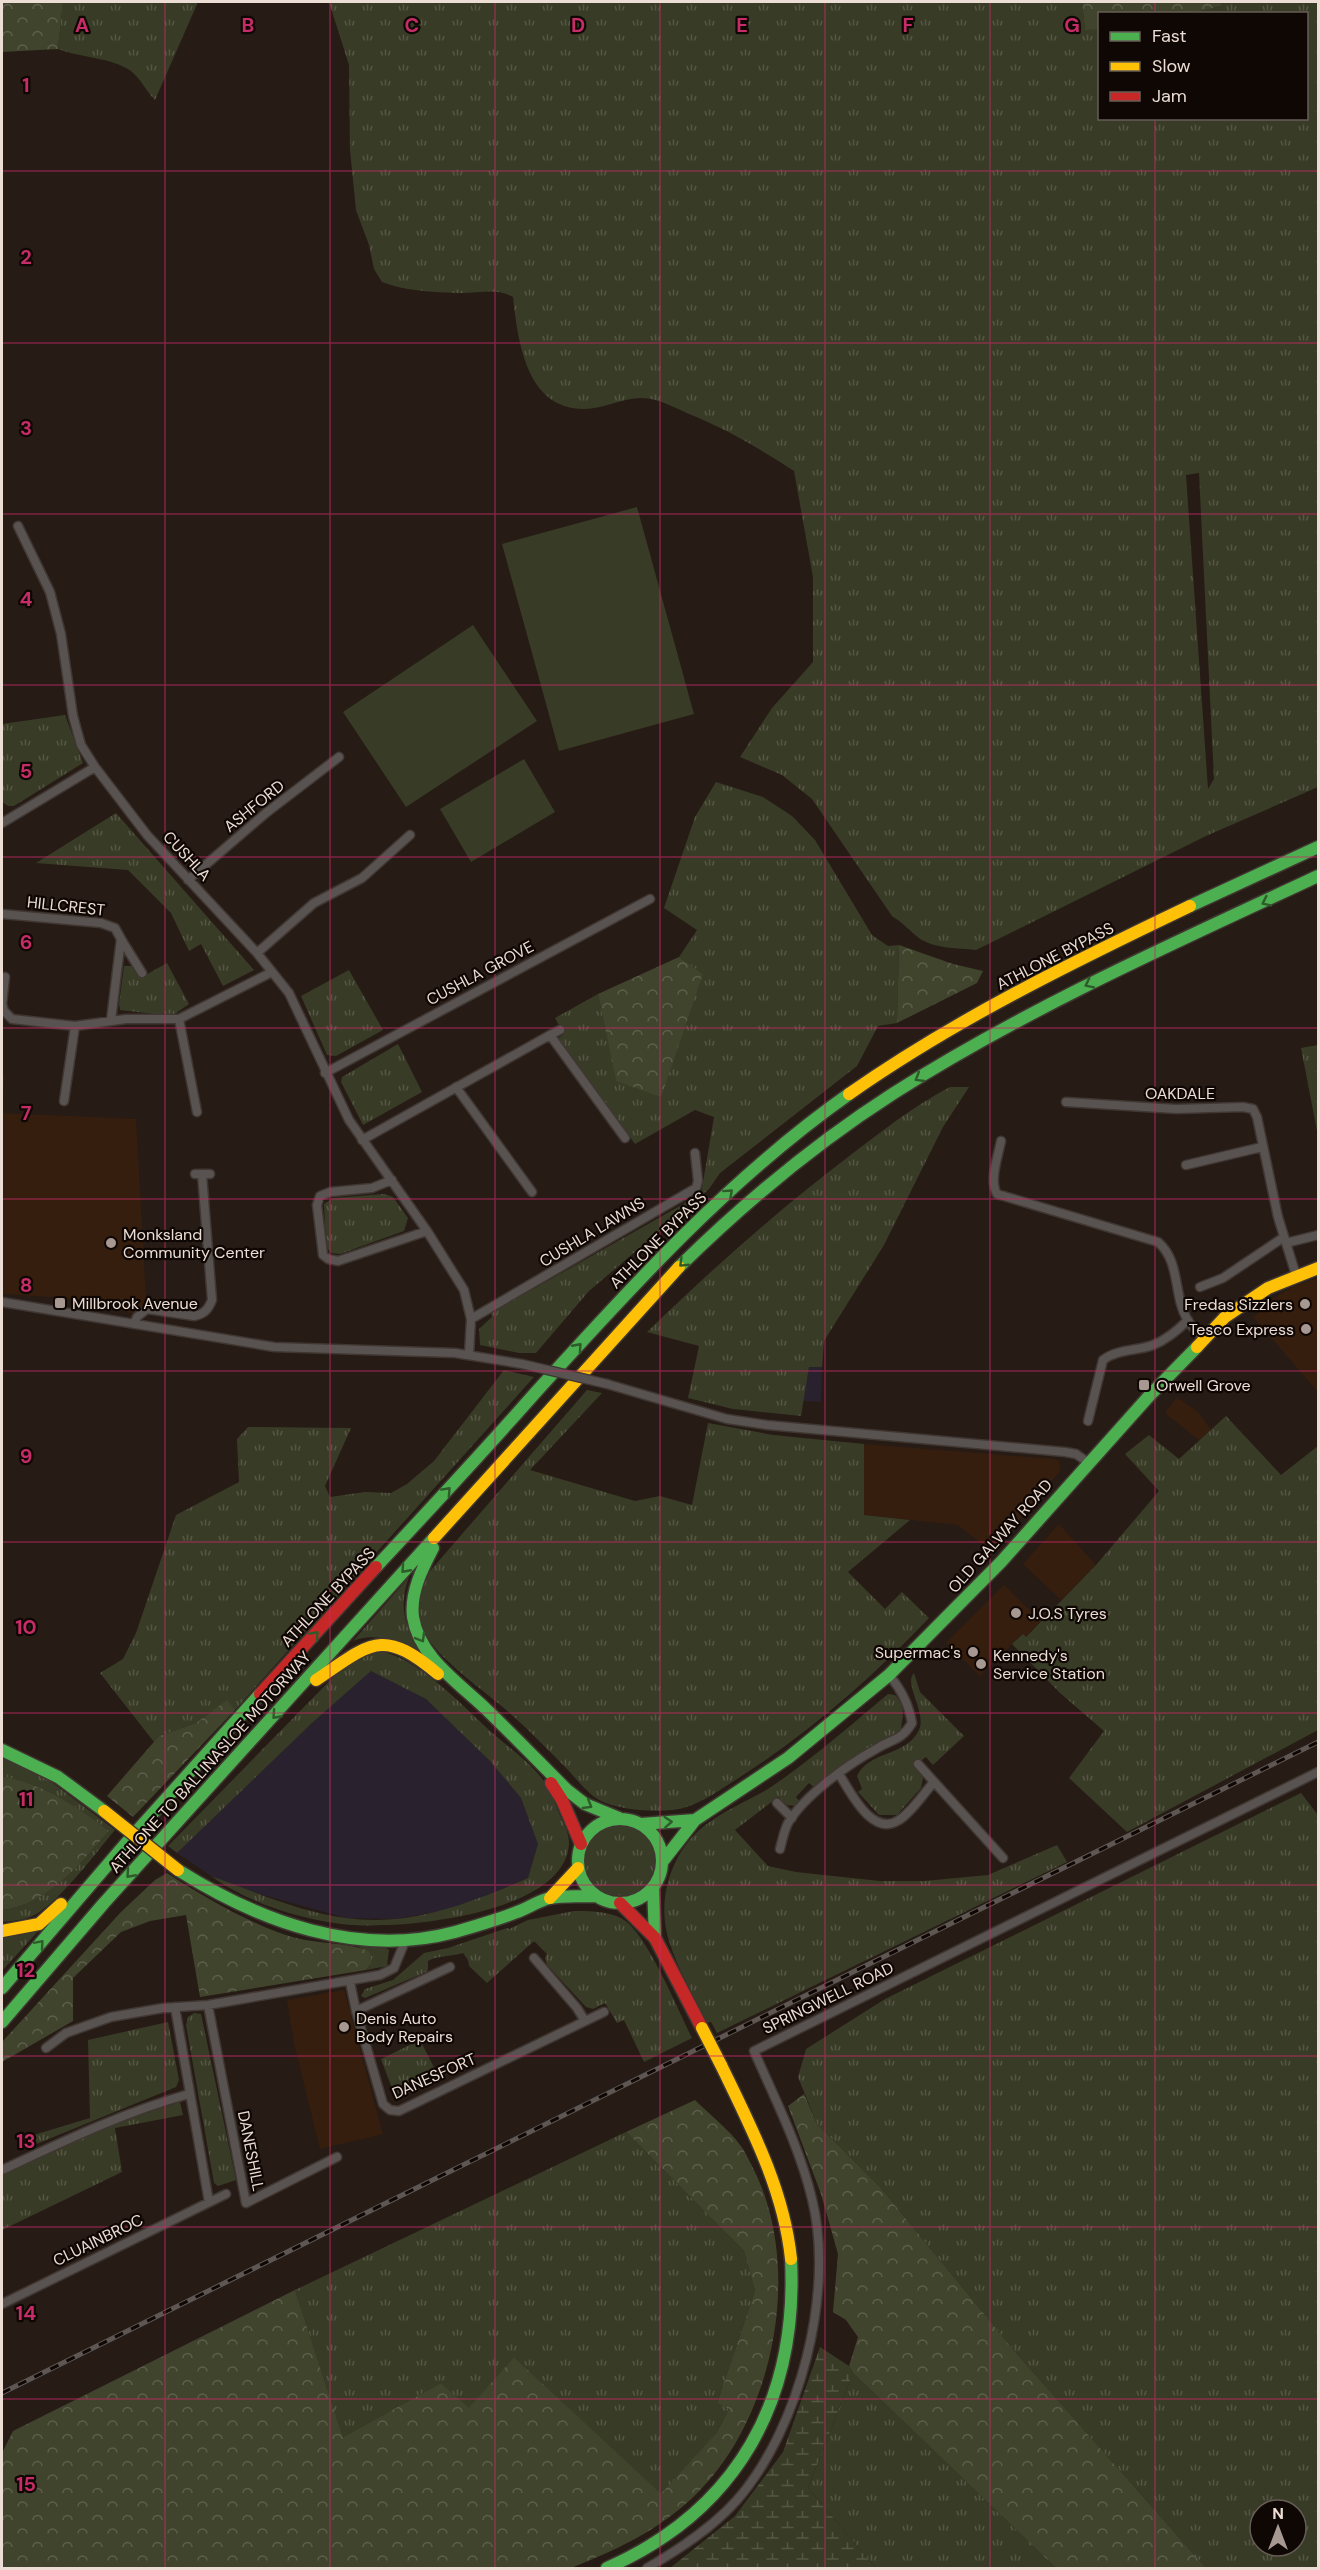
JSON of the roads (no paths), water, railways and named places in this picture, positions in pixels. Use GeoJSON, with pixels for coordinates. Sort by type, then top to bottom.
{"type":"FeatureCollection","features":[{"type":"Feature","properties":{"kind":"main road","name":"ATHLONE BYPASS"},"geometry":{"type":"LineString","coordinates":[[148,1817],[689,1229],[794,1137],[870,1080],[987,1009],[1077,962],[1318,847]]}},
{"type":"Feature","properties":{"kind":"main road","name":"ATHLONE BYPASS"},"geometry":{"type":"LineString","coordinates":[[445,1526],[663,1282],[735,1212],[843,1128],[946,1062],[1078,989],[1318,876]]}},
{"type":"Feature","properties":{"kind":"main road","name":"OLD GALWAY ROAD"},"geometry":{"type":"LineString","coordinates":[[695,1820],[788,1758],[889,1675],[965,1600],[1203,1337],[1241,1304],[1296,1275],[1318,1268]]}},
{"type":"Feature","properties":{"kind":"main road"},"geometry":{"type":"LineString","coordinates":[[445,1526],[418,1576],[413,1610],[414,1625],[420,1640],[444,1669],[567,1790],[585,1804],[641,1824],[695,1820]]}},
{"type":"Feature","properties":{"kind":"main road","name":"ATHLONE TO BALLINASLOE MOTORWAY"},"geometry":{"type":"LineString","coordinates":[[2,2022],[104,1903],[445,1526]]}},
{"type":"Feature","properties":{"kind":"main road"},"geometry":{"type":"LineString","coordinates":[[296,1693],[361,1648],[373,1644],[389,1644],[405,1648],[424,1661],[546,1775],[562,1800],[581,1844]]}},
{"type":"Feature","properties":{"kind":"main road"},"geometry":{"type":"LineString","coordinates":[[2,1750],[58,1777],[178,1870],[222,1898],[280,1923],[334,1936],[406,1939],[443,1935],[477,1926],[550,1898],[597,1896],[620,1903],[655,1938],[721,2065],[763,2154],[785,2225],[791,2257],[793,2280],[790,2337],[771,2402],[752,2443],[731,2475],[707,2503],[675,2531],[607,2568]]}},
{"type":"Feature","properties":{"kind":"main road"},"geometry":{"type":"LineString","coordinates":[[2,1931],[30,1927],[53,1914],[106,1850],[148,1817]]}},
{"type":"Feature","properties":{"kind":"main road","name":"ATHLONE TO BALLINASLOE MOTORWAY"},"geometry":{"type":"LineString","coordinates":[[2,1988],[148,1817]]}},
{"type":"Feature","properties":{"kind":"main road"},"geometry":{"type":"LineString","coordinates":[[597,1896],[586,1885],[578,1868],[581,1844],[590,1831],[602,1823],[619,1818]]}},
{"type":"Feature","properties":{"kind":"main road"},"geometry":{"type":"LineString","coordinates":[[620,1903],[643,1896],[653,1887],[663,1861],[695,1820]]}},
{"type":"Feature","properties":{"kind":"main road"},"geometry":{"type":"LineString","coordinates":[[641,1824],[648,1829],[658,1843],[663,1861]]}},
{"type":"Feature","properties":{"kind":"main road"},"geometry":{"type":"LineString","coordinates":[[550,1898],[578,1868]]}},
{"type":"Feature","properties":{"kind":"main road"},"geometry":{"type":"LineString","coordinates":[[653,1887],[655,1938]]}},
{"type":"Feature","properties":{"kind":"street","name":"CUSHLA"},"geometry":{"type":"LineString","coordinates":[[18,526],[50,592],[61,634],[73,716],[81,745],[94,767],[147,835],[257,953],[289,993],[325,1073],[362,1140],[428,1231],[464,1290],[471,1319],[469,1355]]}},
{"type":"Feature","properties":{"kind":"street","name":"ASHFORD"},"geometry":{"type":"LineString","coordinates":[[188,880],[266,813],[339,757]]}},
{"type":"Feature","properties":{"kind":"street"},"geometry":{"type":"LineString","coordinates":[[2,823],[94,767]]}},
{"type":"Feature","properties":{"kind":"street"},"geometry":{"type":"LineString","coordinates":[[257,953],[314,903],[362,878],[410,835]]}},
{"type":"Feature","properties":{"kind":"street","name":"CUSHLA GROVE"},"geometry":{"type":"LineString","coordinates":[[325,1073],[650,898]]}},
{"type":"Feature","properties":{"kind":"street","name":"HILLCREST"},"geometry":{"type":"LineString","coordinates":[[2,914],[105,923],[115,928],[142,973]]}},
{"type":"Feature","properties":{"kind":"street"},"geometry":{"type":"LineString","coordinates":[[111,1020],[121,939]]}},
{"type":"Feature","properties":{"kind":"street"},"geometry":{"type":"LineString","coordinates":[[5,977],[2,1004],[4,1011],[12,1019],[75,1026],[111,1020],[179,1019],[272,972]]}},
{"type":"Feature","properties":{"kind":"street"},"geometry":{"type":"LineString","coordinates":[[179,1019],[197,1112]]}},
{"type":"Feature","properties":{"kind":"street"},"geometry":{"type":"LineString","coordinates":[[64,1101],[75,1026]]}},
{"type":"Feature","properties":{"kind":"street"},"geometry":{"type":"LineString","coordinates":[[362,1140],[560,1030]]}},
{"type":"Feature","properties":{"kind":"street"},"geometry":{"type":"LineString","coordinates":[[550,1035],[625,1138]]}},
{"type":"Feature","properties":{"kind":"street"},"geometry":{"type":"LineString","coordinates":[[456,1087],[532,1192]]}},
{"type":"Feature","properties":{"kind":"street","name":"OAKDALE"},"geometry":{"type":"LineString","coordinates":[[1066,1102],[1165,1108],[1251,1108],[1257,1117],[1262,1147],[1296,1275]]}},
{"type":"Feature","properties":{"kind":"street"},"geometry":{"type":"LineString","coordinates":[[1001,1141],[994,1176],[997,1194],[1158,1242],[1169,1256],[1188,1320],[1203,1337]]}},
{"type":"Feature","properties":{"kind":"street"},"geometry":{"type":"LineString","coordinates":[[1186,1165],[1262,1147]]}},
{"type":"Feature","properties":{"kind":"street","name":"CUSHLA LAWNS"},"geometry":{"type":"LineString","coordinates":[[471,1319],[696,1188],[698,1181],[695,1153]]}},
{"type":"Feature","properties":{"kind":"street"},"geometry":{"type":"LineString","coordinates":[[134,1323],[137,1317],[147,1309],[194,1316],[201,1314],[210,1306],[212,1300],[203,1174]]}},
{"type":"Feature","properties":{"kind":"street"},"geometry":{"type":"LineString","coordinates":[[392,1180],[372,1188],[330,1192],[320,1196],[317,1205],[322,1255],[338,1261],[428,1231]]}},
{"type":"Feature","properties":{"kind":"street"},"geometry":{"type":"LineString","coordinates":[[1200,1287],[1223,1278],[1285,1240],[1318,1235]]}},
{"type":"Feature","properties":{"kind":"street"},"geometry":{"type":"LineString","coordinates":[[2,1302],[274,1347],[469,1355],[522,1364],[606,1384],[727,1419],[822,1431],[1065,1452],[1076,1454],[1089,1463]]}},
{"type":"Feature","properties":{"kind":"street"},"geometry":{"type":"LineString","coordinates":[[1088,1421],[1103,1360],[1110,1355],[1157,1343],[1173,1334],[1188,1320]]}},
{"type":"Feature","properties":{"kind":"street"},"geometry":{"type":"LineString","coordinates":[[780,1850],[787,1825],[824,1785],[878,1747],[903,1737],[912,1723],[910,1711],[898,1685],[889,1675]]}},
{"type":"Feature","properties":{"kind":"street"},"geometry":{"type":"LineString","coordinates":[[918,1764],[1003,1858]]}},
{"type":"Feature","properties":{"kind":"street","name":"SPRINGWELL ROAD"},"geometry":{"type":"LineString","coordinates":[[647,2568],[678,2550],[711,2525],[737,2499],[756,2473],[785,2422],[798,2389],[814,2317],[820,2273],[813,2201],[795,2148],[754,2051],[1318,1772]]}},
{"type":"Feature","properties":{"kind":"street"},"geometry":{"type":"LineString","coordinates":[[839,1774],[864,1812],[877,1822],[891,1823],[899,1820],[934,1782]]}},
{"type":"Feature","properties":{"kind":"street"},"geometry":{"type":"LineString","coordinates":[[777,1803],[792,1818]]}},
{"type":"Feature","properties":{"kind":"street"},"geometry":{"type":"LineString","coordinates":[[46,2048],[66,2033],[87,2024],[137,2012],[208,2005],[381,1975],[394,1968],[406,1939]]}},
{"type":"Feature","properties":{"kind":"street"},"geometry":{"type":"LineString","coordinates":[[534,1958],[577,2008],[585,2021]]}},
{"type":"Feature","properties":{"kind":"street"},"geometry":{"type":"LineString","coordinates":[[356,2011],[450,1967]]}},
{"type":"Feature","properties":{"kind":"street","name":"DANESFORT"},"geometry":{"type":"LineString","coordinates":[[350,1982],[383,2104],[390,2110],[399,2111],[604,2012]]}},
{"type":"Feature","properties":{"kind":"street","name":"DANESHILL"},"geometry":{"type":"LineString","coordinates":[[208,2005],[246,2203],[337,2157]]}},
{"type":"Feature","properties":{"kind":"street"},"geometry":{"type":"LineString","coordinates":[[175,2007],[208,2202]]}},
{"type":"Feature","properties":{"kind":"street"},"geometry":{"type":"LineString","coordinates":[[2,2170],[70,2138],[189,2094]]}},
{"type":"Feature","properties":{"kind":"street","name":"CLUAINBROC"},"geometry":{"type":"LineString","coordinates":[[2,2304],[226,2194]]}},
{"type":"Feature","properties":{"kind":"railway"},"geometry":{"type":"LineString","coordinates":[[2,2393],[1318,1742]]}},
{"type":"Feature","properties":{"kind":"place","name":"Monksland Community Center"},"geometry":{"type":"Point","coordinates":[111,1243]}},
{"type":"Feature","properties":{"kind":"place","name":"Millbrook Avenue"},"geometry":{"type":"Point","coordinates":[60,1303]}},
{"type":"Feature","properties":{"kind":"place","name":"Fredas Sizzlers"},"geometry":{"type":"Point","coordinates":[1305,1304]}},
{"type":"Feature","properties":{"kind":"place","name":"Tesco Express"},"geometry":{"type":"Point","coordinates":[1306,1329]}},
{"type":"Feature","properties":{"kind":"place","name":"Orwell Grove"},"geometry":{"type":"Point","coordinates":[1144,1385]}},
{"type":"Feature","properties":{"kind":"place","name":"J.O.S Tyres"},"geometry":{"type":"Point","coordinates":[1016,1613]}},
{"type":"Feature","properties":{"kind":"place","name":"Supermac's"},"geometry":{"type":"Point","coordinates":[973,1652]}},
{"type":"Feature","properties":{"kind":"place","name":"Kennedy's Service Station"},"geometry":{"type":"Point","coordinates":[981,1664]}},
{"type":"Feature","properties":{"kind":"place","name":"Denis Auto Body Repairs"},"geometry":{"type":"Point","coordinates":[344,2027]}}]}
